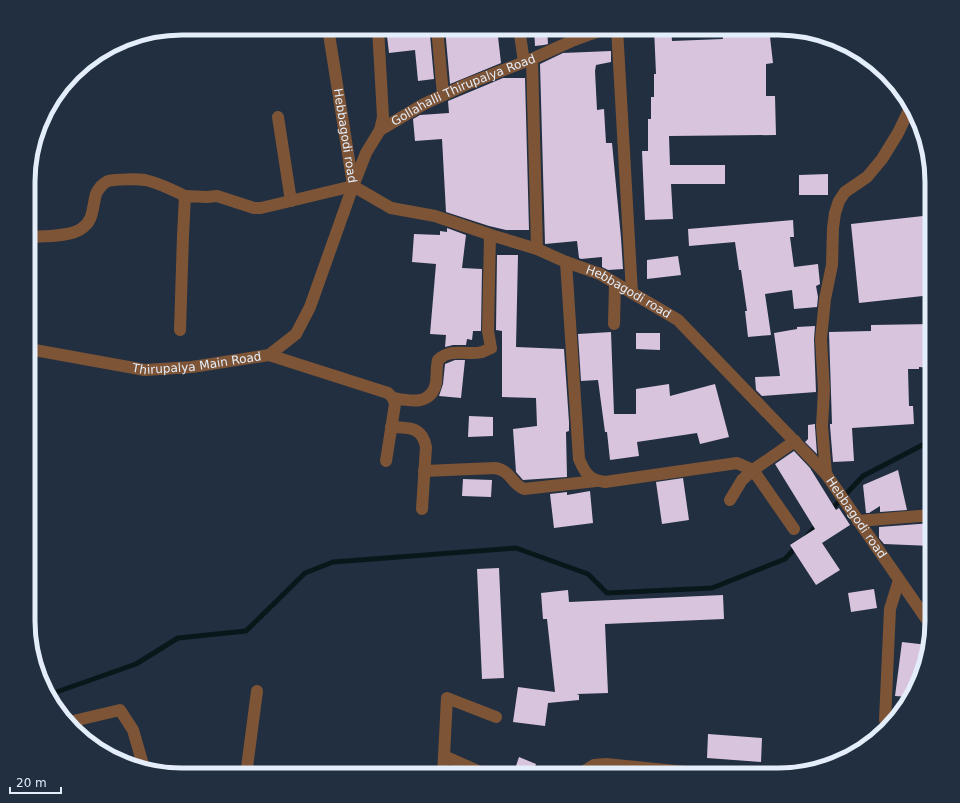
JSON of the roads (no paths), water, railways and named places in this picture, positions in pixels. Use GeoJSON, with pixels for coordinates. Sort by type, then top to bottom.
{"type":"FeatureCollection","features":[{"type":"Feature","properties":{"kind":"street","name":"Hebbagodi road"},"geometry":{"type":"LineString","coordinates":[[329,35],[353,186],[391,208],[435,216],[536,249],[600,274],[678,320],[826,474],[925,617]]}},
{"type":"Feature","properties":{"kind":"street"},"geometry":{"type":"LineString","coordinates":[[378,35],[383,117],[380,130]]}},
{"type":"Feature","properties":{"kind":"street"},"geometry":{"type":"LineString","coordinates":[[438,35],[443,95]]}},
{"type":"Feature","properties":{"kind":"street"},"geometry":{"type":"LineString","coordinates":[[520,35],[528,61],[536,249]]}},
{"type":"Feature","properties":{"kind":"street"},"geometry":{"type":"LineString","coordinates":[[571,35],[574,40]]}},
{"type":"Feature","properties":{"kind":"street","name":"Gollahalli Thirupalya Road"},"geometry":{"type":"LineString","coordinates":[[353,186],[366,154],[380,130],[424,104],[443,95],[528,61],[587,35]]}},
{"type":"Feature","properties":{"kind":"street"},"geometry":{"type":"LineString","coordinates":[[618,35],[632,293]]}},
{"type":"Feature","properties":{"kind":"street"},"geometry":{"type":"LineString","coordinates":[[826,474],[822,426],[824,390],[821,339],[825,299],[832,265],[835,213],[839,201],[845,192],[867,177],[882,159],[898,134],[908,113]]}},
{"type":"Feature","properties":{"kind":"street"},"geometry":{"type":"LineString","coordinates":[[278,116],[291,201]]}},
{"type":"Feature","properties":{"kind":"street"},"geometry":{"type":"LineString","coordinates":[[35,237],[69,234],[88,224],[92,215],[96,194],[100,187],[108,181],[138,179],[146,180],[186,196],[216,196],[254,208],[266,208],[353,186]]}},
{"type":"Feature","properties":{"kind":"street","name":"Thirupalya Main Road"},"geometry":{"type":"LineString","coordinates":[[35,350],[145,370],[192,367],[269,355],[296,334],[310,307],[353,186]]}},
{"type":"Feature","properties":{"kind":"street"},"geometry":{"type":"LineString","coordinates":[[180,330],[182,236],[186,196]]}},
{"type":"Feature","properties":{"kind":"street"},"geometry":{"type":"LineString","coordinates":[[393,398],[421,401],[428,397],[434,389],[438,360],[442,356],[448,353],[481,352],[491,348],[488,331],[490,235]]}},
{"type":"Feature","properties":{"kind":"street"},"geometry":{"type":"LineString","coordinates":[[566,262],[579,458],[588,476],[596,481]]}},
{"type":"Feature","properties":{"kind":"street"},"geometry":{"type":"LineString","coordinates":[[614,324],[615,283]]}},
{"type":"Feature","properties":{"kind":"street"},"geometry":{"type":"LineString","coordinates":[[269,355],[388,393],[393,398],[395,404],[386,460]]}},
{"type":"Feature","properties":{"kind":"street"},"geometry":{"type":"LineString","coordinates":[[391,428],[413,428],[422,436],[426,447],[422,510]]}},
{"type":"Feature","properties":{"kind":"street"},"geometry":{"type":"LineString","coordinates":[[730,500],[742,480],[753,470],[795,441]]}},
{"type":"Feature","properties":{"kind":"street"},"geometry":{"type":"LineString","coordinates":[[424,471],[495,468],[505,471],[519,487],[524,489],[596,481],[604,482],[738,463],[753,470],[794,529]]}},
{"type":"Feature","properties":{"kind":"street"},"geometry":{"type":"LineString","coordinates":[[858,521],[925,516]]}},
{"type":"Feature","properties":{"kind":"street"},"geometry":{"type":"LineString","coordinates":[[885,720],[890,608],[899,580]]}},
{"type":"Feature","properties":{"kind":"street"},"geometry":{"type":"LineString","coordinates":[[247,768],[257,691]]}},
{"type":"Feature","properties":{"kind":"street"},"geometry":{"type":"LineString","coordinates":[[443,768],[447,698],[496,717]]}},
{"type":"Feature","properties":{"kind":"street"},"geometry":{"type":"LineString","coordinates":[[74,721],[120,710],[133,730],[142,763]]}},
{"type":"Feature","properties":{"kind":"street"},"geometry":{"type":"LineString","coordinates":[[444,756],[471,768]]}},
{"type":"Feature","properties":{"kind":"street"},"geometry":{"type":"LineString","coordinates":[[589,768],[594,765],[606,764],[635,768]]}},
{"type":"Feature","properties":{"kind":"waterway"},"geometry":{"type":"LineString","coordinates":[[829,512],[863,476],[925,444]]}},
{"type":"Feature","properties":{"kind":"waterway"},"geometry":{"type":"LineString","coordinates":[[806,537],[818,524]]}},
{"type":"Feature","properties":{"kind":"waterway"},"geometry":{"type":"LineString","coordinates":[[54,693],[136,664],[178,638],[246,631],[305,573],[333,562],[516,548],[588,574],[607,593],[712,588],[785,559],[798,545]]}}]}
